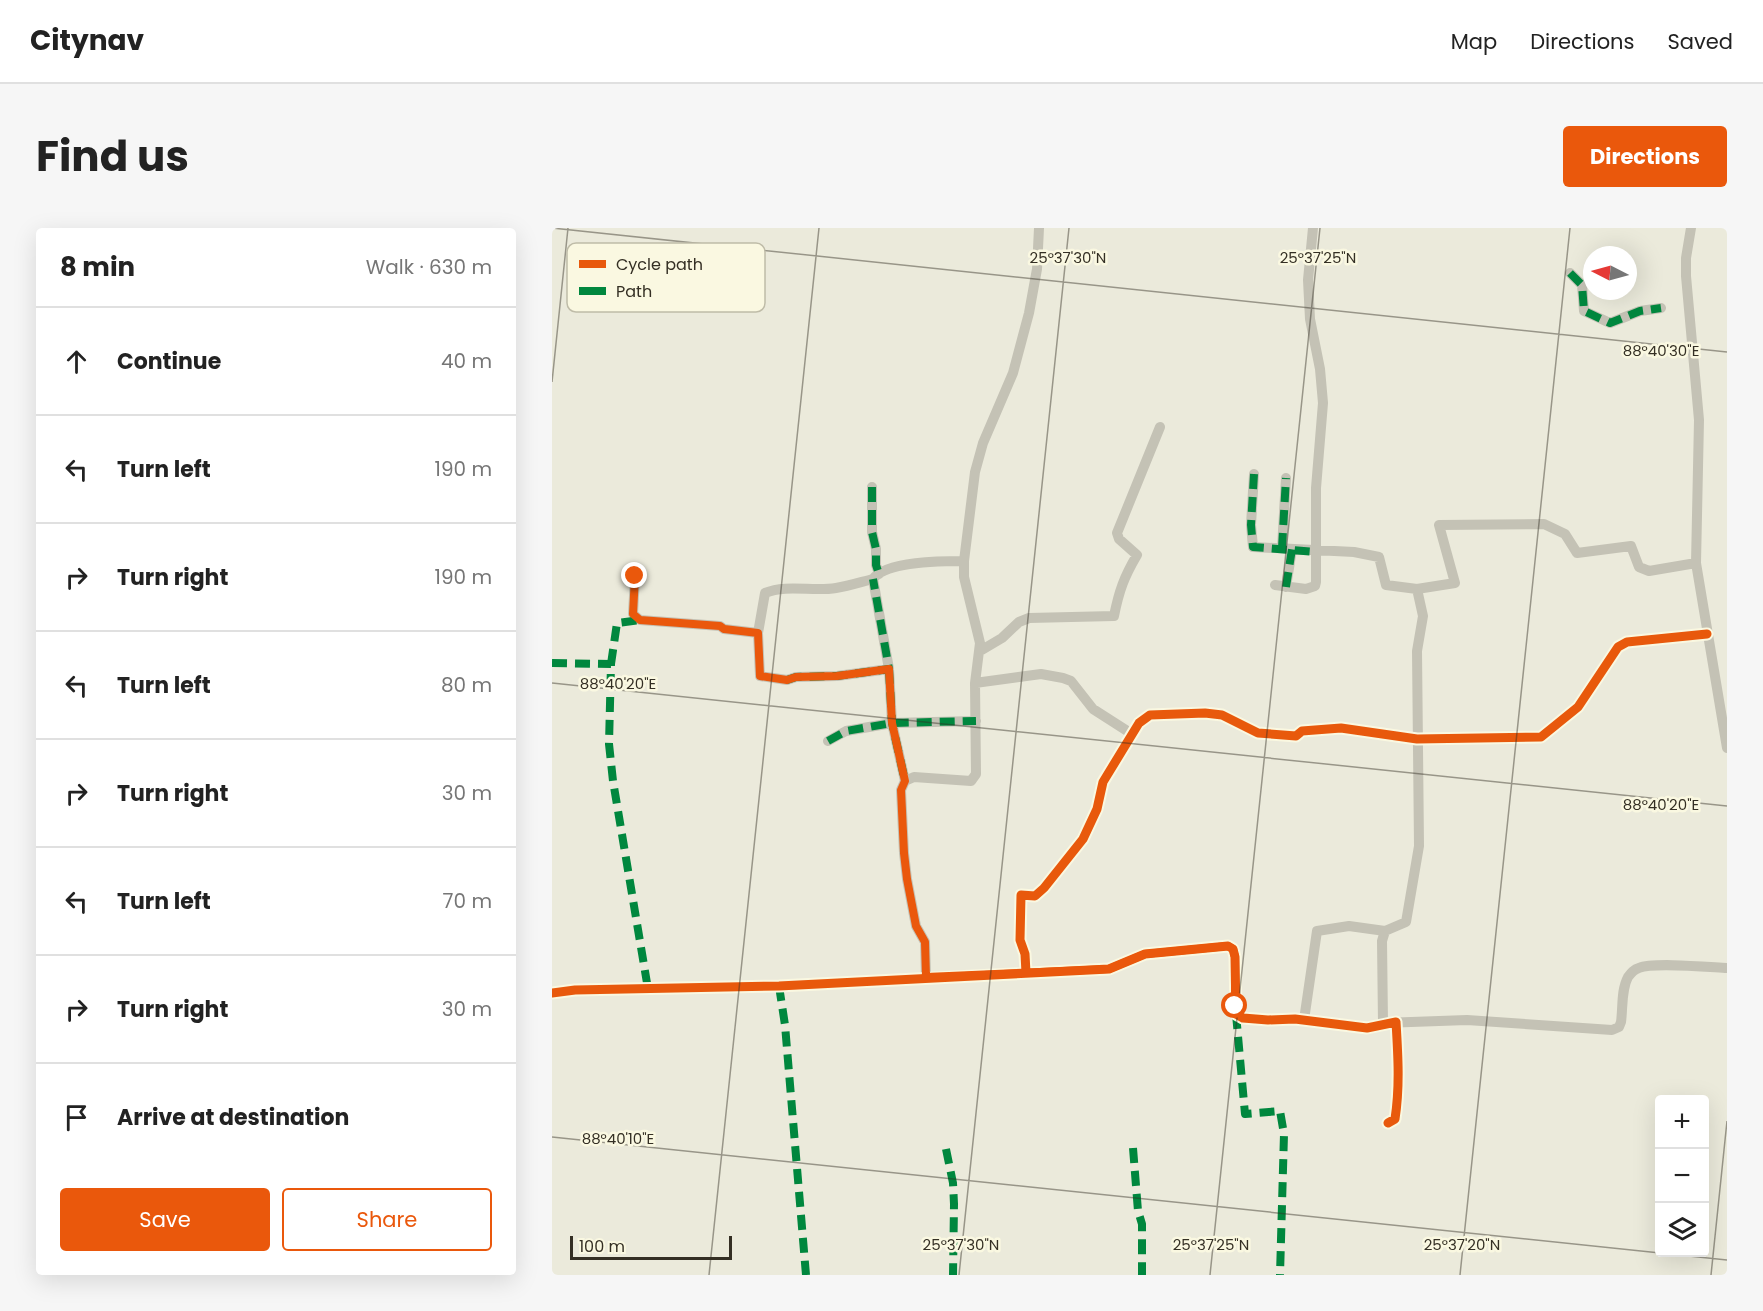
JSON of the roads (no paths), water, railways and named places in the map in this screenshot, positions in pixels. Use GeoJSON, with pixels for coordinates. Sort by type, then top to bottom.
{"type":"FeatureCollection","features":[{"type":"Feature","properties":{"kind":"street"},"geometry":{"type":"LineString","coordinates":[[905,781],[914,777],[971,781],[976,774],[975,683],[980,651],[976,620],[964,577],[964,561],[975,472],[982,443],[1013,373],[1029,313],[1037,269],[1038,228]]}},
{"type":"Feature","properties":{"kind":"street"},"geometry":{"type":"LineString","coordinates":[[1286,478],[1287,549],[1281,586],[1306,589],[1315,586],[1316,488],[1323,403],[1320,369],[1310,319],[1308,280],[1313,228]]}},
{"type":"Feature","properties":{"kind":"street"},"geometry":{"type":"LineString","coordinates":[[1691,228],[1686,258],[1686,276],[1699,420],[1696,563],[1727,748]]}},
{"type":"Feature","properties":{"kind":"street"},"geometry":{"type":"LineString","coordinates":[[1570,273],[1582,285],[1584,311],[1610,322],[1640,311],[1661,308]]}},
{"type":"Feature","properties":{"kind":"street"},"geometry":{"type":"LineString","coordinates":[[980,651],[1002,638],[1019,622],[1029,618],[1113,616],[1126,572],[1137,555],[1119,539],[1118,533],[1160,427]]}},
{"type":"Feature","properties":{"kind":"street"},"geometry":{"type":"LineString","coordinates":[[1254,474],[1251,525],[1253,547],[1316,552],[1354,552],[1379,557],[1386,585],[1417,589],[1455,584],[1438,525],[1544,524],[1565,534],[1577,553],[1631,546],[1638,567],[1649,571],[1696,563]]}},
{"type":"Feature","properties":{"kind":"street"},"geometry":{"type":"LineString","coordinates":[[872,488],[872,532],[876,549],[876,577],[889,669],[892,723],[905,781],[901,790],[904,853],[911,907],[916,926],[925,942],[926,977]]}},
{"type":"Feature","properties":{"kind":"street"},"geometry":{"type":"LineString","coordinates":[[889,669],[837,676],[796,677],[787,680],[760,676],[758,633],[765,593],[771,590],[805,588],[835,589],[900,567],[964,561]]}},
{"type":"Feature","properties":{"kind":"street"},"geometry":{"type":"LineString","coordinates":[[635,576],[633,614],[640,620],[720,626],[724,629],[758,633]]}},
{"type":"Feature","properties":{"kind":"street"},"geometry":{"type":"LineString","coordinates":[[1304,1020],[1317,931],[1349,926],[1385,931],[1406,922],[1419,846],[1417,651],[1423,616],[1417,589]]}},
{"type":"Feature","properties":{"kind":"street"},"geometry":{"type":"LineString","coordinates":[[1026,973],[1025,954],[1020,940],[1021,895],[1035,896],[1044,888],[1083,839],[1097,809],[1103,782],[1139,723],[1150,715],[1205,713],[1222,715],[1258,733],[1296,736],[1302,731],[1341,728],[1417,738],[1541,737],[1578,707],[1618,646],[1627,642],[1707,634]]}},
{"type":"Feature","properties":{"kind":"street"},"geometry":{"type":"LineString","coordinates":[[975,683],[1041,674],[1063,678],[1071,681],[1093,709],[1132,734]]}},
{"type":"Feature","properties":{"kind":"street"},"geometry":{"type":"LineString","coordinates":[[828,741],[846,731],[892,723],[976,721]]}},
{"type":"Feature","properties":{"kind":"street"},"geometry":{"type":"LineString","coordinates":[[1385,931],[1382,941],[1381,1018],[1383,1023],[1467,1020],[1612,1030],[1619,1027],[1621,1023],[1624,989],[1628,978],[1632,971],[1639,967],[1727,968]]}},
{"type":"Feature","properties":{"kind":"street"},"geometry":{"type":"LineString","coordinates":[[552,993],[575,990],[779,986],[1109,969],[1145,954],[1228,946],[1233,949],[1235,957],[1236,1014],[1243,1018],[1304,1020],[1367,1028],[1396,1022]]}},
{"type":"Feature","properties":{"kind":"street"},"geometry":{"type":"LineString","coordinates":[[1388,1123],[1395,1119],[1399,1089],[1396,1022]]}}]}
